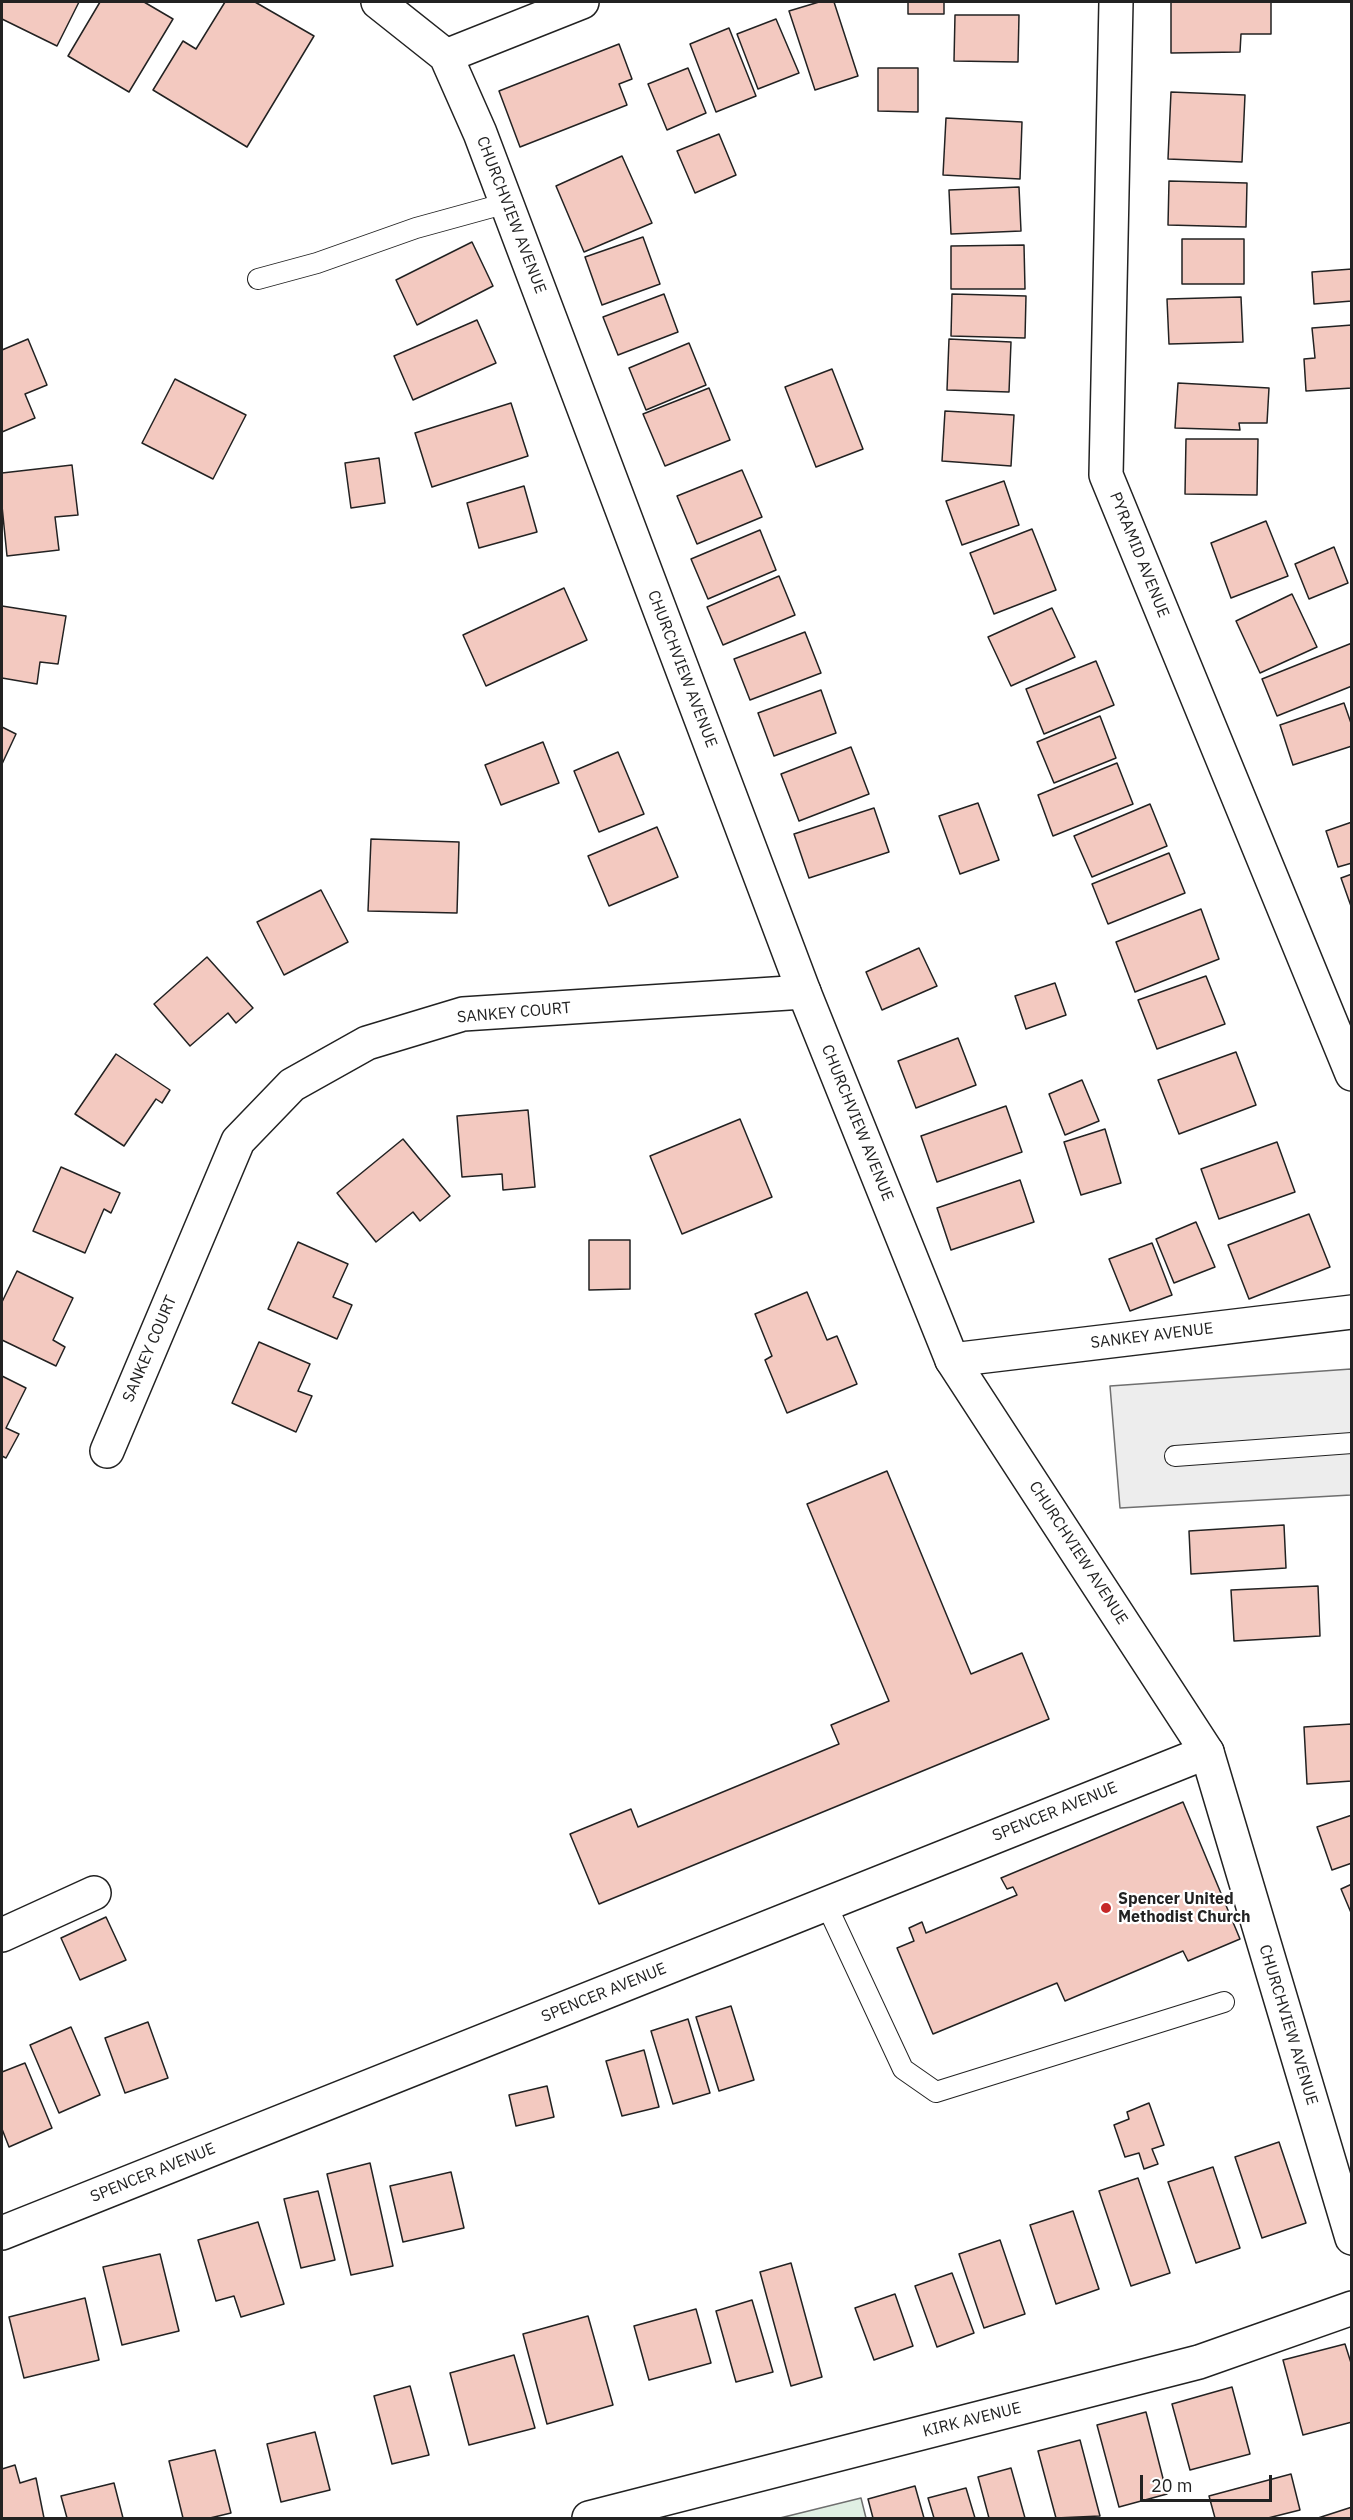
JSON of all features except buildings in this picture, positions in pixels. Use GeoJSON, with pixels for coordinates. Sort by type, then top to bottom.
{"type":"FeatureCollection","features":[{"type":"Feature","properties":{"kind":"street","name":"CHURCHVIEW AVENUE"},"geometry":{"type":"LineString","coordinates":[[378,2],[446,56],[507,203],[804,992],[952,1360],[1206,1752],[1352,2238]]}},
{"type":"Feature","properties":{"kind":"street"},"geometry":{"type":"LineString","coordinates":[[446,56],[582,2]]}},
{"type":"Feature","properties":{"kind":"street","name":"PYRAMID AVENUE"},"geometry":{"type":"LineString","coordinates":[[1116,2],[1106,475],[1352,1074]]}},
{"type":"Feature","properties":{"kind":"street","name":"SANKEY COURT"},"geometry":{"type":"LineString","coordinates":[[107,1451],[238,1141],[292,1084],[367,1043],[464,1014],[804,992]]}},
{"type":"Feature","properties":{"kind":"street","name":"SANKEY AVENUE"},"geometry":{"type":"LineString","coordinates":[[952,1360],[1352,1312]]}},
{"type":"Feature","properties":{"kind":"street","name":"SPENCER AVENUE"},"geometry":{"type":"LineString","coordinates":[[2,2233],[1206,1752]]}},
{"type":"Feature","properties":{"kind":"street"},"geometry":{"type":"LineString","coordinates":[[2,1935],[94,1893]]}},
{"type":"Feature","properties":{"kind":"street","name":"KIRK AVENUE"},"geometry":{"type":"LineString","coordinates":[[589,2518],[1199,2362],[1352,2308]]}},
{"type":"Feature","properties":{"kind":"lane"},"geometry":{"type":"LineString","coordinates":[[258,279],[317,263],[416,228],[507,203]]}},
{"type":"Feature","properties":{"kind":"lane"},"geometry":{"type":"LineString","coordinates":[[1175,1456],[1352,1443]]}},
{"type":"Feature","properties":{"kind":"lane"},"geometry":{"type":"LineString","coordinates":[[826,1904],[903,2069],[936,2092],[1224,2002]]}},
{"type":"Feature","properties":{"kind":"green space"},"geometry":{"type":"Polygon","coordinates":[[[861,2498],[866,2518],[780,2518],[861,2498]]]}},
{"type":"Feature","properties":{"kind":"shaded area"},"geometry":{"type":"Polygon","coordinates":[[[1351,1369],[1351,1495],[1120,1508],[1110,1386],[1351,1369]]]}},
{"type":"Feature","properties":{"kind":"place","name":"Spencer United Methodist Church"},"geometry":{"type":"Point","coordinates":[1106,1908]}}]}
